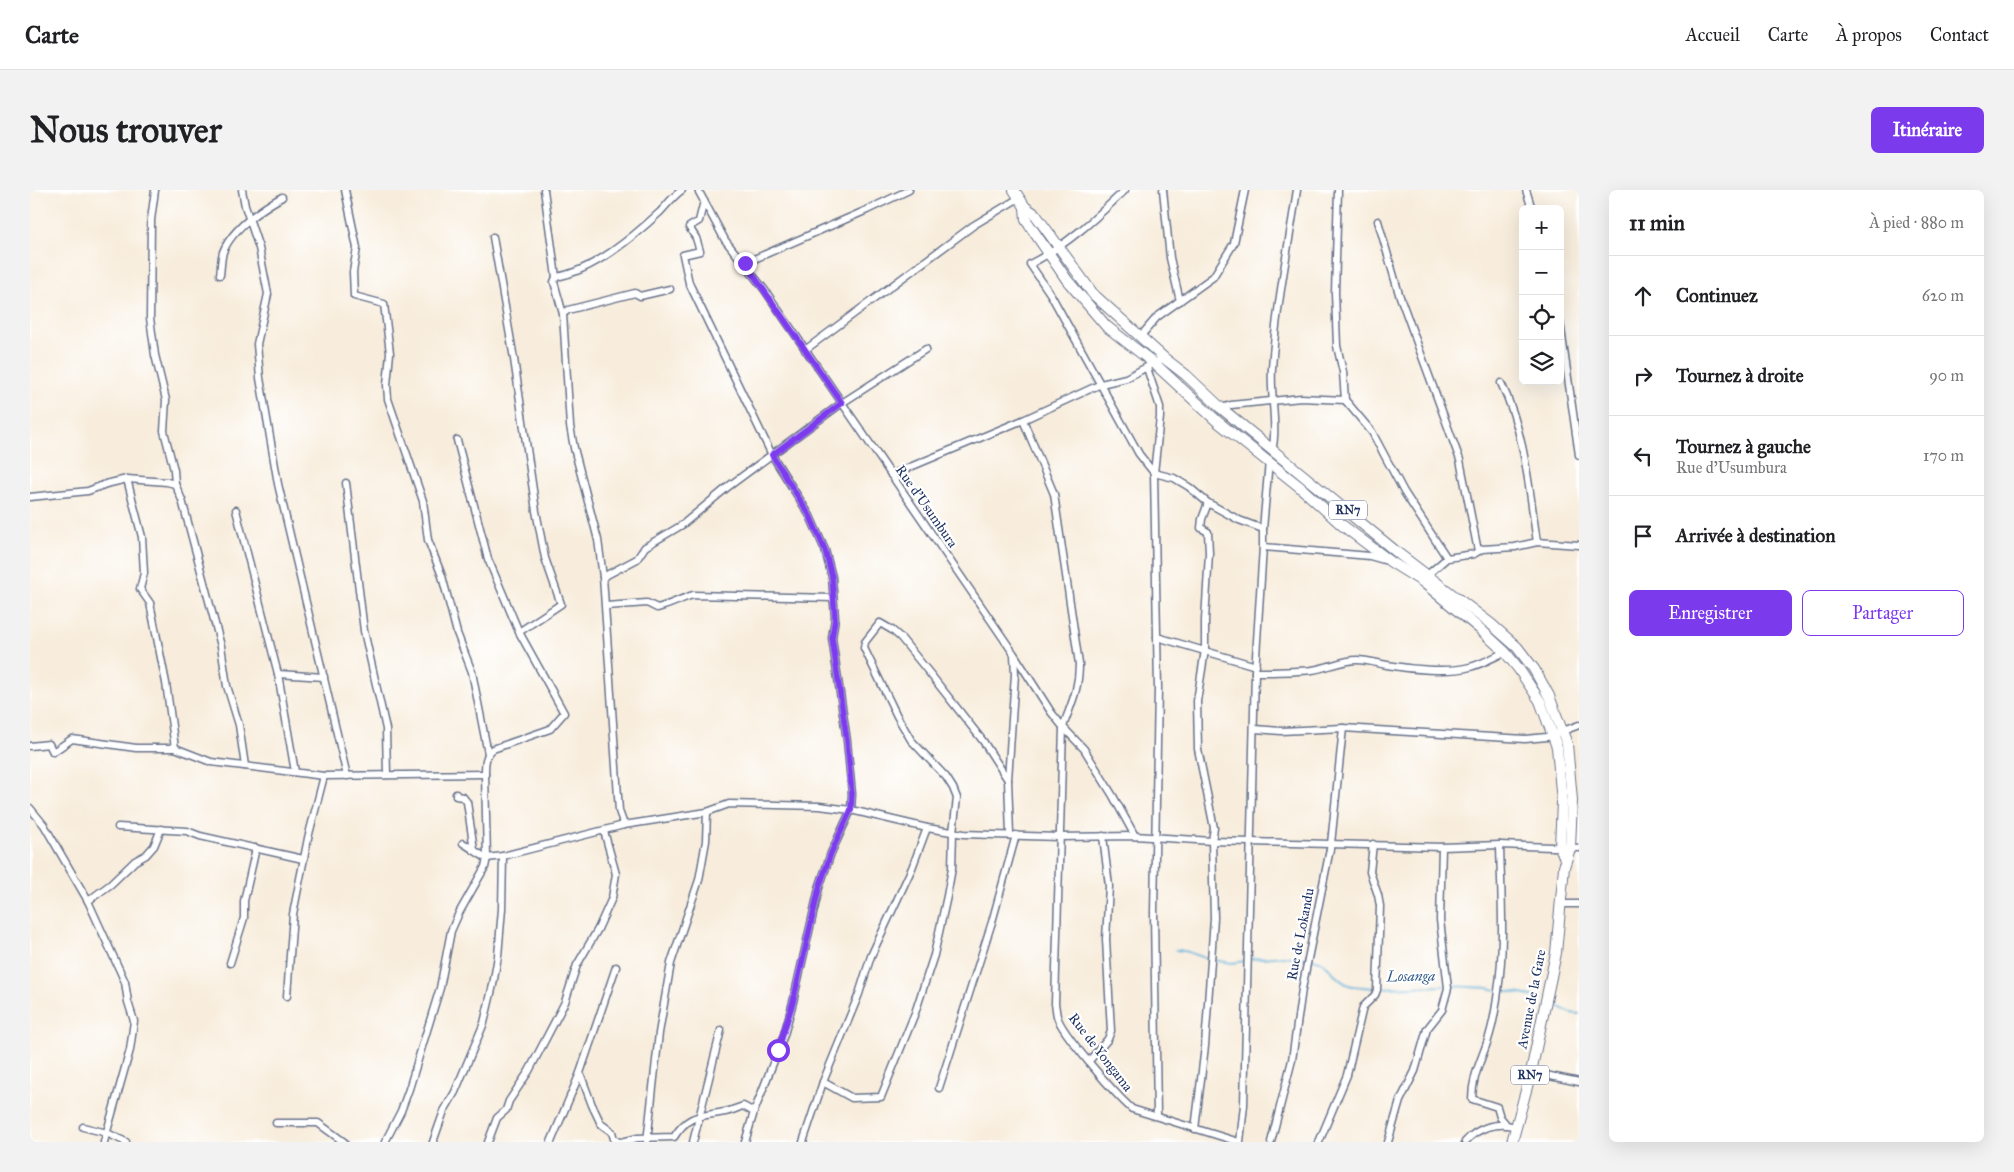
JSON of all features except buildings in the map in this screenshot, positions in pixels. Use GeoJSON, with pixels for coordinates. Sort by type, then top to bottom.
{"type":"FeatureCollection","features":[{"type":"Feature","properties":{"kind":"main road","name":"RN7"},"geometry":{"type":"LineString","coordinates":[[1019,198],[1035,214],[1084,301],[1106,326],[1156,364],[1218,422],[1300,487],[1342,525],[1390,562],[1425,578],[1491,624],[1517,647],[1534,669],[1549,696],[1558,733],[1571,772],[1570,848]]}},
{"type":"Feature","properties":{"kind":"main road","name":"RN7"},"geometry":{"type":"LineString","coordinates":[[1054,250],[1092,294],[1140,337],[1156,364],[1186,375],[1221,408],[1400,554],[1414,563],[1425,578],[1505,652],[1531,685],[1558,733]]}},
{"type":"Feature","properties":{"kind":"main road"},"geometry":{"type":"LineString","coordinates":[[1084,301],[1092,294]]}},
{"type":"Feature","properties":{"kind":"main road","name":"Avenue de la Gare"},"geometry":{"type":"LineString","coordinates":[[1512,1142],[1531,1072],[1556,952],[1565,859],[1570,848]]}},
{"type":"Feature","properties":{"kind":"street"},"geometry":{"type":"LineString","coordinates":[[155,190],[151,220],[150,318],[155,355],[166,400],[164,431],[174,470],[175,484],[182,500],[221,646],[226,686],[239,725],[245,766]]}},
{"type":"Feature","properties":{"kind":"street"},"geometry":{"type":"LineString","coordinates":[[242,190],[259,248],[268,294],[258,344],[260,378],[278,484],[347,776]]}},
{"type":"Feature","properties":{"kind":"street"},"geometry":{"type":"LineString","coordinates":[[345,190],[357,248],[353,272],[354,296],[384,304],[390,354],[387,385],[388,399],[422,501],[428,540],[442,576],[457,633],[472,672],[488,754]]}},
{"type":"Feature","properties":{"kind":"street"},"geometry":{"type":"LineString","coordinates":[[544,190],[556,277],[554,282],[563,314],[570,426],[598,540],[603,577],[619,810],[624,825]]}},
{"type":"Feature","properties":{"kind":"street"},"geometry":{"type":"LineString","coordinates":[[556,277],[567,275],[601,258],[630,240],[682,190]]}},
{"type":"Feature","properties":{"kind":"street","name":"Rue d'Usumbura"},"geometry":{"type":"LineString","coordinates":[[698,190],[725,240],[745,263],[842,403],[1014,654],[1040,697],[1063,727],[1084,749],[1114,796],[1135,836]]}},
{"type":"Feature","properties":{"kind":"street"},"geometry":{"type":"LineString","coordinates":[[745,263],[909,190]]}},
{"type":"Feature","properties":{"kind":"street"},"geometry":{"type":"LineString","coordinates":[[1125,190],[1092,222],[1054,250],[1030,264],[1051,295],[1139,454],[1154,473],[1174,478],[1189,487],[1208,503],[1240,520],[1263,529]]}},
{"type":"Feature","properties":{"kind":"street"},"geometry":{"type":"LineString","coordinates":[[1163,190],[1170,258],[1180,301]]}},
{"type":"Feature","properties":{"kind":"street"},"geometry":{"type":"LineString","coordinates":[[1140,337],[1158,317],[1213,277],[1234,243],[1245,190]]}},
{"type":"Feature","properties":{"kind":"street"},"geometry":{"type":"LineString","coordinates":[[1239,1142],[1244,1105],[1256,670],[1263,529],[1269,464],[1273,449],[1272,371],[1276,325],[1297,190]]}},
{"type":"Feature","properties":{"kind":"street"},"geometry":{"type":"LineString","coordinates":[[1338,190],[1335,302],[1337,346],[1343,372],[1345,400],[1372,432],[1404,492],[1447,558]]}},
{"type":"Feature","properties":{"kind":"street"},"geometry":{"type":"LineString","coordinates":[[1526,190],[1531,205]]}},
{"type":"Feature","properties":{"kind":"street"},"geometry":{"type":"LineString","coordinates":[[220,275],[222,254],[229,239],[250,221],[259,210],[282,196]]}},
{"type":"Feature","properties":{"kind":"street"},"geometry":{"type":"LineString","coordinates":[[805,350],[974,225],[1019,198]]}},
{"type":"Feature","properties":{"kind":"street"},"geometry":{"type":"LineString","coordinates":[[704,201],[699,221],[689,227],[696,238],[700,251],[683,255],[690,283],[772,455],[810,516],[822,542],[832,577],[835,618],[832,638],[847,741],[852,794],[851,810],[831,853],[819,888],[784,1035],[754,1112],[745,1142]]}},
{"type":"Feature","properties":{"kind":"street"},"geometry":{"type":"LineString","coordinates":[[1378,221],[1416,341],[1460,460],[1478,551]]}},
{"type":"Feature","properties":{"kind":"street"},"geometry":{"type":"LineString","coordinates":[[493,237],[514,359],[536,511],[545,558],[561,604],[519,632]]}},
{"type":"Feature","properties":{"kind":"street"},"geometry":{"type":"LineString","coordinates":[[563,314],[568,310],[635,293],[640,296],[670,289]]}},
{"type":"Feature","properties":{"kind":"street"},"geometry":{"type":"LineString","coordinates":[[1563,340],[1579,456]]}},
{"type":"Feature","properties":{"kind":"street"},"geometry":{"type":"LineString","coordinates":[[603,577],[637,559],[645,547],[682,525],[729,486],[842,403],[926,349]]}},
{"type":"Feature","properties":{"kind":"street"},"geometry":{"type":"LineString","coordinates":[[891,475],[1023,420],[1100,384],[1126,378],[1156,364],[1160,407],[1154,473],[1157,556],[1158,714],[1155,838],[1157,1116]]}},
{"type":"Feature","properties":{"kind":"street"},"geometry":{"type":"LineString","coordinates":[[1501,383],[1511,404],[1522,448],[1537,542]]}},
{"type":"Feature","properties":{"kind":"street"},"geometry":{"type":"LineString","coordinates":[[1221,408],[1231,405],[1301,398],[1345,400]]}},
{"type":"Feature","properties":{"kind":"street"},"geometry":{"type":"LineString","coordinates":[[1023,420],[1054,494],[1079,664],[1079,682],[1075,698],[1063,727]]}},
{"type":"Feature","properties":{"kind":"street"},"geometry":{"type":"LineString","coordinates":[[385,1142],[402,1111],[409,1089],[440,988],[451,931],[485,867],[487,858],[485,762],[488,754],[493,749],[550,729],[564,713],[519,632],[488,559],[457,440]]}},
{"type":"Feature","properties":{"kind":"street"},"geometry":{"type":"LineString","coordinates":[[30,497],[88,491],[127,479],[175,484]]}},
{"type":"Feature","properties":{"kind":"street"},"geometry":{"type":"LineString","coordinates":[[127,479],[142,537],[144,572],[140,589],[150,603],[166,683],[175,748]]}},
{"type":"Feature","properties":{"kind":"street"},"geometry":{"type":"LineString","coordinates":[[346,483],[364,632],[386,729],[387,775]]}},
{"type":"Feature","properties":{"kind":"street"},"geometry":{"type":"LineString","coordinates":[[1195,1129],[1205,1046],[1214,918],[1212,841],[1214,828],[1212,808],[1198,749],[1198,686],[1205,650],[1209,553],[1208,532],[1201,528],[1208,503]]}},
{"type":"Feature","properties":{"kind":"street"},"geometry":{"type":"LineString","coordinates":[[236,510],[278,674],[295,772]]}},
{"type":"Feature","properties":{"kind":"street"},"geometry":{"type":"LineString","coordinates":[[1425,578],[1447,558],[1482,549],[1515,547],[1537,542],[1579,545]]}},
{"type":"Feature","properties":{"kind":"street"},"geometry":{"type":"LineString","coordinates":[[1263,547],[1370,556],[1390,562],[1414,563]]}},
{"type":"Feature","properties":{"kind":"street"},"geometry":{"type":"LineString","coordinates":[[606,606],[647,603],[657,608],[671,605],[677,600],[693,595],[833,598]]}},
{"type":"Feature","properties":{"kind":"street"},"geometry":{"type":"LineString","coordinates":[[823,1082],[852,1098],[881,1097],[915,1013],[934,955],[950,877],[956,798],[953,788],[911,740],[897,716],[864,648],[865,642],[880,623],[901,638],[984,741],[1008,780]]}},
{"type":"Feature","properties":{"kind":"street"},"geometry":{"type":"LineString","coordinates":[[1157,637],[1205,650],[1256,670],[1313,670],[1345,663],[1350,660],[1451,670],[1474,666],[1505,652]]}},
{"type":"Feature","properties":{"kind":"street"},"geometry":{"type":"LineString","coordinates":[[939,1088],[992,922],[1014,834],[1008,780],[1015,674],[1014,654]]}},
{"type":"Feature","properties":{"kind":"street"},"geometry":{"type":"LineString","coordinates":[[278,674],[324,677]]}},
{"type":"Feature","properties":{"kind":"street"},"geometry":{"type":"LineString","coordinates":[[1255,729],[1281,731],[1343,728],[1525,739],[1542,738],[1579,725]]}},
{"type":"Feature","properties":{"kind":"street","name":"Rue de Yongama"},"geometry":{"type":"LineString","coordinates":[[1063,727],[1056,1016],[1062,1028],[1123,1102],[1132,1109],[1195,1129],[1218,1139],[1239,1142]]}},
{"type":"Feature","properties":{"kind":"street","name":"Rue de Lokandu"},"geometry":{"type":"LineString","coordinates":[[1271,1142],[1292,1060],[1302,989],[1331,844],[1343,728]]}},
{"type":"Feature","properties":{"kind":"street"},"geometry":{"type":"LineString","coordinates":[[30,746],[49,744],[53,752],[72,739],[136,748],[175,748],[211,762],[324,776],[485,774]]}},
{"type":"Feature","properties":{"kind":"street"},"geometry":{"type":"LineString","coordinates":[[287,996],[293,914],[303,859],[324,776]]}},
{"type":"Feature","properties":{"kind":"street"},"geometry":{"type":"LineString","coordinates":[[456,794],[456,796],[463,797],[467,802],[474,851]]}},
{"type":"Feature","properties":{"kind":"street"},"geometry":{"type":"LineString","coordinates":[[463,843],[487,858],[503,856],[624,825],[707,812],[729,804],[819,806],[851,810],[927,828],[953,832],[1059,837],[1135,836],[1212,841],[1442,847],[1500,845],[1570,848]]}},
{"type":"Feature","properties":{"kind":"street"},"geometry":{"type":"LineString","coordinates":[[30,808],[44,825],[88,901],[125,982],[134,1021],[130,1050],[104,1142]]}},
{"type":"Feature","properties":{"kind":"street"},"geometry":{"type":"LineString","coordinates":[[648,1140],[660,1033],[671,963],[699,880],[706,842],[707,812]]}},
{"type":"Feature","properties":{"kind":"street"},"geometry":{"type":"LineString","coordinates":[[118,827],[187,831],[200,836],[303,859]]}},
{"type":"Feature","properties":{"kind":"street"},"geometry":{"type":"LineString","coordinates":[[802,1142],[823,1082],[859,994],[871,956],[912,868],[927,828]]}},
{"type":"Feature","properties":{"kind":"street"},"geometry":{"type":"LineString","coordinates":[[88,901],[146,854],[154,846],[161,829]]}},
{"type":"Feature","properties":{"kind":"street"},"geometry":{"type":"LineString","coordinates":[[488,1142],[497,1118],[506,1110],[566,1002],[577,965],[598,929],[612,898],[616,874],[604,830]]}},
{"type":"Feature","properties":{"kind":"street"},"geometry":{"type":"LineString","coordinates":[[1089,1061],[1108,1039],[1111,1031],[1106,940],[1109,886],[1104,836]]}},
{"type":"Feature","properties":{"kind":"street"},"geometry":{"type":"LineString","coordinates":[[1319,1142],[1348,1075],[1363,1007],[1377,990],[1380,906],[1370,872],[1373,844]]}},
{"type":"Feature","properties":{"kind":"street"},"geometry":{"type":"LineString","coordinates":[[1500,845],[1503,948],[1499,983],[1488,1040],[1476,1070],[1472,1099],[1497,1107],[1500,1117],[1505,1123],[1516,1127]]}},
{"type":"Feature","properties":{"kind":"street"},"geometry":{"type":"LineString","coordinates":[[1388,1142],[1400,1101],[1415,1071],[1427,1029],[1442,1010],[1448,988],[1440,920],[1442,847]]}},
{"type":"Feature","properties":{"kind":"street"},"geometry":{"type":"LineString","coordinates":[[230,963],[244,918],[244,901],[256,848]]}},
{"type":"Feature","properties":{"kind":"street"},"geometry":{"type":"LineString","coordinates":[[433,1142],[444,1111],[455,1092],[484,1023],[493,985],[502,909],[503,856]]}},
{"type":"Feature","properties":{"kind":"street"},"geometry":{"type":"LineString","coordinates":[[1560,904],[1579,904]]}},
{"type":"Feature","properties":{"kind":"street"},"geometry":{"type":"LineString","coordinates":[[552,1142],[580,1073],[616,967]]}},
{"type":"Feature","properties":{"kind":"street"},"geometry":{"type":"LineString","coordinates":[[693,1142],[721,1030]]}},
{"type":"Feature","properties":{"kind":"street"},"geometry":{"type":"LineString","coordinates":[[1531,1072],[1579,1082]]}},
{"type":"Feature","properties":{"kind":"street"},"geometry":{"type":"LineString","coordinates":[[580,1073],[601,1124],[612,1132],[614,1139],[620,1142],[674,1137],[680,1127],[699,1115],[725,1112],[743,1106],[754,1112]]}},
{"type":"Feature","properties":{"kind":"street"},"geometry":{"type":"LineString","coordinates":[[276,1123],[318,1123],[344,1142]]}},
{"type":"Feature","properties":{"kind":"street"},"geometry":{"type":"LineString","coordinates":[[1465,1142],[1490,1126],[1505,1123]]}},
{"type":"Feature","properties":{"kind":"street"},"geometry":{"type":"LineString","coordinates":[[83,1127],[107,1133],[126,1142]]}},
{"type":"Feature","properties":{"kind":"waterway","name":"Losanga"},"geometry":{"type":"LineString","coordinates":[[1176,950],[1186,951],[1209,959]]}},
{"type":"Feature","properties":{"kind":"waterway","name":"Losanga"},"geometry":{"type":"LineString","coordinates":[[1250,959],[1284,956],[1305,958]]}},
{"type":"Feature","properties":{"kind":"waterway","name":"Losanga"},"geometry":{"type":"LineString","coordinates":[[1309,959],[1322,962],[1338,978],[1349,985],[1373,988]]}},
{"type":"Feature","properties":{"kind":"waterway","name":"Losanga"},"geometry":{"type":"LineString","coordinates":[[1213,960],[1232,963],[1245,961]]}},
{"type":"Feature","properties":{"kind":"waterway","name":"Losanga"},"geometry":{"type":"LineString","coordinates":[[1379,988],[1444,986]]}},
{"type":"Feature","properties":{"kind":"waterway","name":"Losanga"},"geometry":{"type":"LineString","coordinates":[[1450,986],[1496,990]]}},
{"type":"Feature","properties":{"kind":"waterway","name":"Losanga"},"geometry":{"type":"LineString","coordinates":[[1500,990],[1542,998]]}},
{"type":"Feature","properties":{"kind":"waterway","name":"Losanga"},"geometry":{"type":"LineString","coordinates":[[1550,1001],[1570,1013],[1579,1014]]}},
{"type":"Feature","properties":{"kind":"route"},"geometry":{"type":"LineString","coordinates":[[745,263],[842,403],[772,455],[810,516],[825,550],[832,577],[835,618],[832,638],[847,741],[852,794],[851,810],[831,853],[819,888],[793,1002],[778,1050]]}}]}
